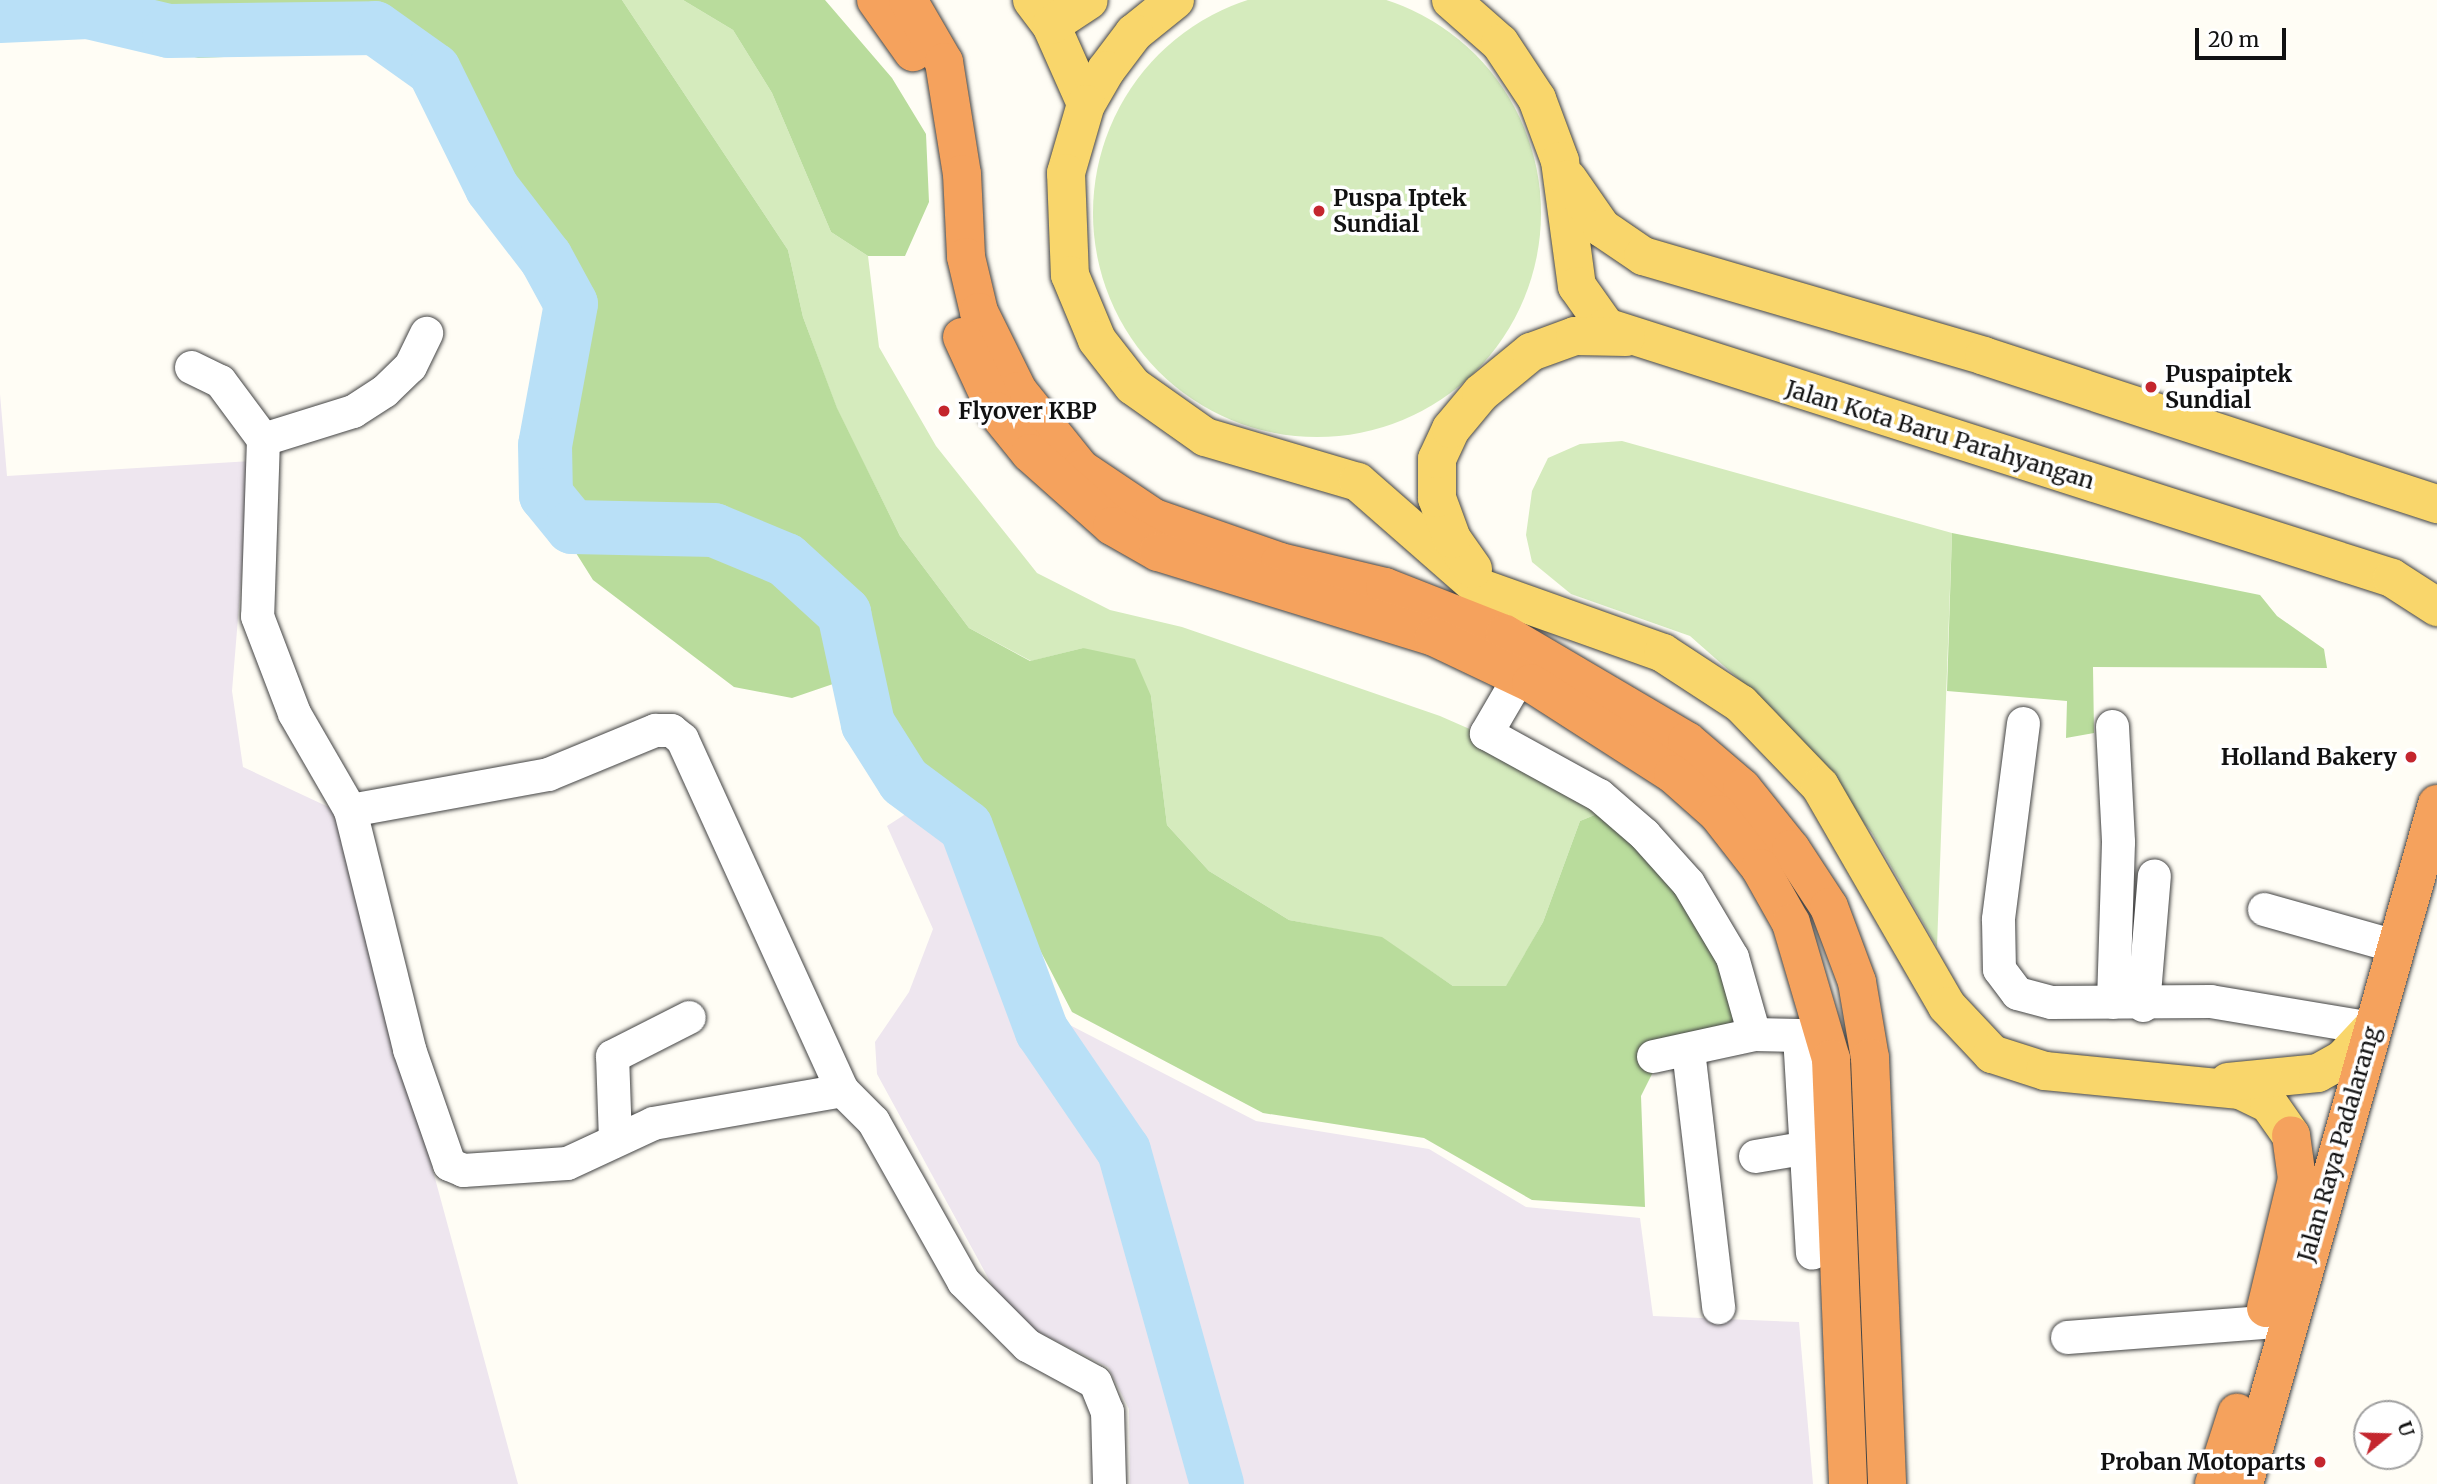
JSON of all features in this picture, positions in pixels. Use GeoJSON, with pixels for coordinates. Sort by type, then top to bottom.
{"type":"FeatureCollection","features":[{"type":"Feature","properties":{"kind":"highway"},"geometry":{"type":"LineString","coordinates":[[876,0],[915,56],[927,87],[952,309],[996,411],[1030,453],[1112,526],[1158,552],[1434,638],[1518,678],[1673,774],[1743,846],[1791,923],[1831,1059],[1859,1345],[1887,1484]]}},
{"type":"Feature","properties":{"kind":"highway"},"geometry":{"type":"LineString","coordinates":[[908,0],[944,62],[962,174],[966,257],[979,312],[1018,391],[1081,469],[1154,518],[1280,562],[1385,587],[1505,634],[1687,741],[1742,788],[1791,849],[1829,908],[1859,994],[1876,1152],[1848,1484]]}},
{"type":"Feature","properties":{"kind":"highway","name":"Jalan Raya Padalarang"},"geometry":{"type":"LineString","coordinates":[[2247,1477],[2437,804]]}},
{"type":"Feature","properties":{"kind":"highway","name":"Jalan Raya Padalarang"},"geometry":{"type":"LineString","coordinates":[[2214,1484],[2262,1322],[2297,1179],[2291,1135]]}},
{"type":"Feature","properties":{"kind":"main road"},"geometry":{"type":"LineString","coordinates":[[1086,104],[1041,13],[1089,0]]}},
{"type":"Feature","properties":{"kind":"main road"},"geometry":{"type":"LineString","coordinates":[[1175,0],[1134,33],[1086,104],[1066,173],[1064,243],[1097,340],[1133,386],[1182,425],[1234,448],[1298,463],[1367,487],[1466,579],[1556,618],[1681,663],[1741,704],[1790,750],[1849,831],[1947,1006],[1980,1045],[2031,1068],[2251,1093],[2276,1111],[2291,1135]]}},
{"type":"Feature","properties":{"kind":"main road","name":"Jalan Kota Baru Parahyangan"},"geometry":{"type":"LineString","coordinates":[[1451,0],[1516,63],[1560,161],[1592,217],[1643,256],[1984,356],[2437,504]]}},
{"type":"Feature","properties":{"kind":"main road","name":"Jalan Kota Baru Parahyangan"},"geometry":{"type":"LineString","coordinates":[[1560,161],[1580,293],[1602,324],[1635,339],[2392,578],[2437,607]]}},
{"type":"Feature","properties":{"kind":"main road"},"geometry":{"type":"LineString","coordinates":[[1556,618],[1504,594],[1461,553],[1437,498],[1437,460],[1464,411],[1531,352],[1575,336],[1635,339]]}},
{"type":"Feature","properties":{"kind":"main road"},"geometry":{"type":"LineString","coordinates":[[2132,1079],[2304,1077],[2343,1059],[2372,1028]]}},
{"type":"Feature","properties":{"kind":"street"},"geometry":{"type":"LineString","coordinates":[[263,439],[352,411],[384,391],[410,366],[426,333]]}},
{"type":"Feature","properties":{"kind":"street"},"geometry":{"type":"LineString","coordinates":[[191,367],[220,381],[263,439],[257,616],[294,713],[351,810],[409,1049],[449,1164],[463,1170],[567,1163],[653,1123],[842,1090]]}},
{"type":"Feature","properties":{"kind":"street"},"geometry":{"type":"LineString","coordinates":[[1518,678],[1486,733],[1599,795],[1653,844],[1688,883],[1732,957],[1754,1034]]}},
{"type":"Feature","properties":{"kind":"street"},"geometry":{"type":"LineString","coordinates":[[2023,723],[2004,847],[1999,969],[2029,1000],[2128,1004],[2221,1002],[2372,1028]]}},
{"type":"Feature","properties":{"kind":"street"},"geometry":{"type":"LineString","coordinates":[[2112,726],[2128,1004]]}},
{"type":"Feature","properties":{"kind":"street"},"geometry":{"type":"LineString","coordinates":[[351,810],[548,774],[655,730],[671,730],[682,739],[732,843],[842,1090],[873,1121],[963,1281],[1027,1345],[1095,1382],[1107,1411],[1109,1484]]}},
{"type":"Feature","properties":{"kind":"street"},"geometry":{"type":"LineString","coordinates":[[2128,1004],[2154,876]]}},
{"type":"Feature","properties":{"kind":"street"},"geometry":{"type":"LineString","coordinates":[[2264,909],[2396,946]]}},
{"type":"Feature","properties":{"kind":"street"},"geometry":{"type":"LineString","coordinates":[[615,1140],[612,1056],[689,1017]]}},
{"type":"Feature","properties":{"kind":"street"},"geometry":{"type":"LineString","coordinates":[[1653,1056],[1754,1034],[1799,1035],[1808,1147],[1812,1253]]}},
{"type":"Feature","properties":{"kind":"street"},"geometry":{"type":"LineString","coordinates":[[1688,1050],[1718,1307]]}},
{"type":"Feature","properties":{"kind":"street"},"geometry":{"type":"LineString","coordinates":[[1755,1156],[1808,1147]]}},
{"type":"Feature","properties":{"kind":"street"},"geometry":{"type":"LineString","coordinates":[[2067,1337],[2262,1322]]}},
{"type":"Feature","properties":{"kind":"shaded area"},"geometry":{"type":"Polygon","coordinates":[[[0,394],[7,476],[251,461],[232,691],[243,767],[335,810],[518,1484],[0,1484],[0,394]]]}},
{"type":"Feature","properties":{"kind":"shaded area"},"geometry":{"type":"Polygon","coordinates":[[[918,806],[996,892],[1062,1021],[1256,1121],[1429,1149],[1526,1207],[1640,1218],[1653,1316],[1799,1322],[1813,1484],[1130,1484],[1129,1409],[1108,1367],[1010,1318],[877,1074],[875,1042],[909,992],[933,929],[887,826],[918,806]]]}},
{"type":"Feature","properties":{"kind":"green space"},"geometry":{"type":"Polygon","coordinates":[[[1317,-11],[1361,-7],[1403,6],[1442,26],[1476,54],[1504,88],[1524,127],[1537,169],[1541,213],[1537,257],[1524,299],[1504,338],[1476,372],[1442,400],[1403,420],[1361,433],[1317,437],[1273,433],[1231,420],[1192,400],[1158,372],[1130,338],[1110,299],[1097,257],[1093,213],[1097,169],[1110,127],[1130,88],[1158,54],[1192,26],[1231,6],[1273,-7],[1317,-11]]]}},
{"type":"Feature","properties":{"kind":"green space"},"geometry":{"type":"Polygon","coordinates":[[[92,0],[622,0],[788,250],[803,317],[837,408],[900,536],[969,628],[1030,661],[1083,648],[1135,659],[1151,696],[1167,825],[1209,871],[1289,920],[1382,937],[1453,986],[1506,986],[1543,922],[1580,821],[1631,800],[1700,875],[1762,1007],[1654,1070],[1641,1096],[1645,1207],[1532,1200],[1424,1138],[1263,1113],[1072,1012],[968,811],[918,773],[886,724],[866,653],[833,684],[792,698],[734,687],[593,580],[576,553],[542,524],[529,461],[554,333],[546,286],[490,207],[431,86],[382,51],[198,58],[122,37],[92,0]]]}},
{"type":"Feature","properties":{"kind":"green space"},"geometry":{"type":"Polygon","coordinates":[[[622,0],[683,0],[733,30],[772,93],[831,232],[868,256],[879,347],[936,446],[1037,573],[1110,610],[1182,627],[1440,716],[1631,800],[1580,821],[1543,922],[1506,987],[1453,986],[1382,938],[1289,920],[1209,871],[1167,825],[1151,696],[1083,648],[1031,661],[969,628],[900,536],[837,409],[803,317],[788,250],[622,0]]]}},
{"type":"Feature","properties":{"kind":"green space"},"geometry":{"type":"Polygon","coordinates":[[[683,0],[825,0],[892,78],[926,134],[929,202],[905,256],[868,256],[831,232],[772,93],[733,30],[683,0]]]}},
{"type":"Feature","properties":{"kind":"green space"},"geometry":{"type":"Polygon","coordinates":[[[1622,441],[1952,533],[1937,947],[1872,833],[1775,711],[1690,636],[1571,594],[1532,562],[1526,535],[1532,491],[1548,458],[1580,444],[1622,441]]]}},
{"type":"Feature","properties":{"kind":"green space"},"geometry":{"type":"Polygon","coordinates":[[[1952,533],[2260,595],[2277,616],[2324,649],[2327,668],[2093,667],[2094,733],[2066,738],[2067,701],[1947,691],[1952,533]]]}},
{"type":"Feature","properties":{"kind":"waterway"},"geometry":{"type":"LineString","coordinates":[[0,16],[88,12],[169,31],[375,28],[434,70],[492,188],[546,258],[571,304],[545,445],[546,495],[572,527],[714,530],[786,560],[844,613],[868,724],[904,781],[966,827],[1042,1031],[1124,1151],[1217,1484]]}},
{"type":"Feature","properties":{"kind":"place","name":"Puspa Iptek Sundial"},"geometry":{"type":"Point","coordinates":[1319,211]}},
{"type":"Feature","properties":{"kind":"place","name":"Puspaiptek Sundial"},"geometry":{"type":"Point","coordinates":[2151,387]}},
{"type":"Feature","properties":{"kind":"place","name":"Flyover KBP"},"geometry":{"type":"Point","coordinates":[944,411]}},
{"type":"Feature","properties":{"kind":"place","name":"Holland Bakery"},"geometry":{"type":"Point","coordinates":[2411,757]}},
{"type":"Feature","properties":{"kind":"place","name":"Proban Motoparts"},"geometry":{"type":"Point","coordinates":[2320,1462]}}]}
